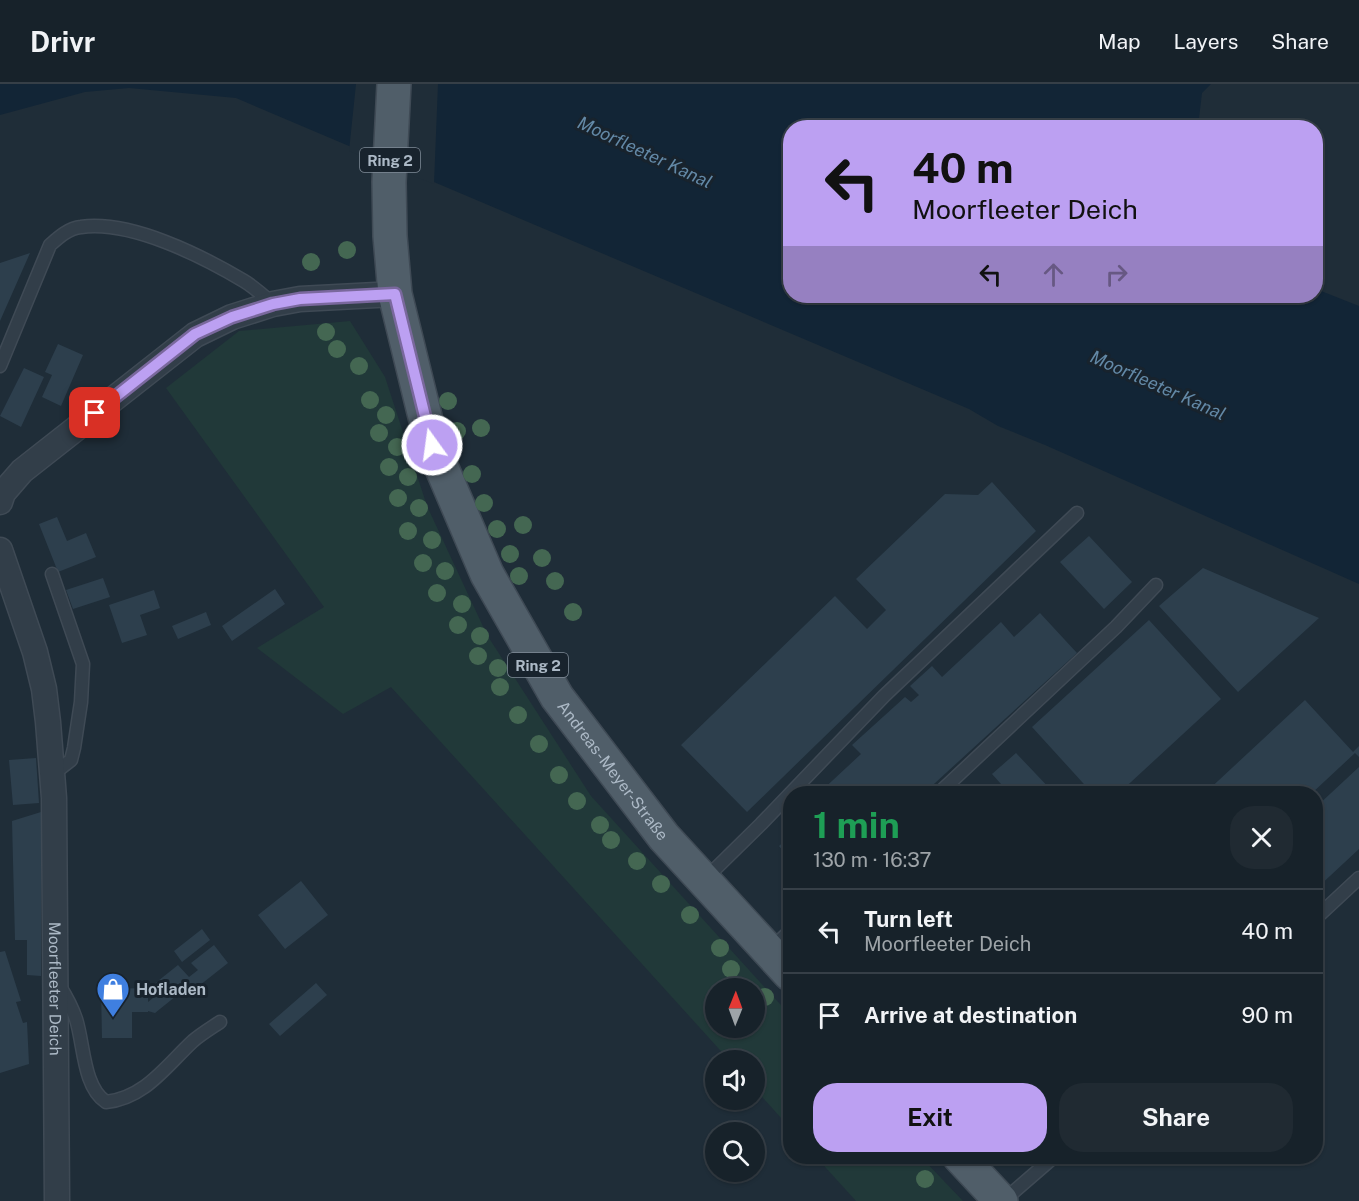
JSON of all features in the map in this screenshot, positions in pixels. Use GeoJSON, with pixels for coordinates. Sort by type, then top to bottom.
{"type":"FeatureCollection","features":[{"type":"Feature","properties":{"kind":"main road","name":"Andreas-Meyer-Straße"},"geometry":{"type":"LineString","coordinates":[[394,84],[389,182],[390,236],[395,294],[432,445],[487,574],[557,697],[664,837],[703,881],[783,952]]}},
{"type":"Feature","properties":{"kind":"main road"},"geometry":{"type":"LineString","coordinates":[[967,1164],[1002,1201]]}},
{"type":"Feature","properties":{"kind":"street"},"geometry":{"type":"LineString","coordinates":[[0,502],[7,488],[22,471],[195,334],[232,317],[273,304],[300,299],[395,294]]}},
{"type":"Feature","properties":{"kind":"street","name":"Moorfleeter Deich"},"geometry":{"type":"LineString","coordinates":[[0,550],[35,652],[44,689],[52,774],[56,860],[57,1201]]}},
{"type":"Feature","properties":{"kind":"lane"},"geometry":{"type":"LineString","coordinates":[[0,366],[50,245],[62,234],[79,227],[101,226],[149,236],[175,246],[245,282],[273,304]]}},
{"type":"Feature","properties":{"kind":"lane"},"geometry":{"type":"LineString","coordinates":[[798,786],[884,696],[1077,513]]}},
{"type":"Feature","properties":{"kind":"lane"},"geometry":{"type":"LineString","coordinates":[[52,574],[84,664],[84,679],[71,760],[52,774]]}},
{"type":"Feature","properties":{"kind":"lane"},"geometry":{"type":"LineString","coordinates":[[947,786],[1116,627],[1156,585]]}},
{"type":"Feature","properties":{"kind":"lane"},"geometry":{"type":"LineString","coordinates":[[703,881],[783,801]]}},
{"type":"Feature","properties":{"kind":"lane"},"geometry":{"type":"LineString","coordinates":[[1323,911],[1359,878]]}},
{"type":"Feature","properties":{"kind":"lane"},"geometry":{"type":"LineString","coordinates":[[55,980],[69,1001],[77,1021],[92,1087],[98,1097],[106,1102],[130,1097],[155,1080],[193,1041],[220,1022]]}},
{"type":"Feature","properties":{"kind":"lane"},"geometry":{"type":"LineString","coordinates":[[1002,1201],[1046,1164]]}},
{"type":"Feature","properties":{"kind":"green space"},"geometry":{"type":"Polygon","coordinates":[[[350,321],[385,377],[427,506],[487,635],[591,796],[756,978],[705,978],[705,1034],[391,687],[343,714],[257,648],[324,607],[166,388],[239,331],[350,321]]]}},
{"type":"Feature","properties":{"kind":"green space"},"geometry":{"type":"Polygon","coordinates":[[[765,987],[783,1007],[783,1120],[765,1100],[765,1050],[720,1050],[709,1038],[765,1038],[765,987]]]}},
{"type":"Feature","properties":{"kind":"green space"},"geometry":{"type":"Polygon","coordinates":[[[822,1164],[928,1164],[963,1201],[856,1201],[822,1164]]]}},
{"type":"Feature","properties":{"kind":"water","name":"Moorfleeter Kanal"},"geometry":{"type":"Polygon","coordinates":[[[0,84],[1211,84],[1202,93],[1199,120],[783,120],[783,303],[1323,303],[1323,292],[1359,306],[1359,584],[998,426],[969,409],[236,98],[129,88],[85,92],[0,115],[0,84]]]}},
{"type":"Feature","properties":{"kind":"pier"},"geometry":{"type":"Polygon","coordinates":[[[356,84],[438,84],[434,184],[349,151],[356,84]]]}},
{"type":"Feature","properties":{"kind":"building"},"geometry":{"type":"Polygon","coordinates":[[[30,253],[0,321],[0,263],[30,253]]]}},
{"type":"Feature","properties":{"kind":"building"},"geometry":{"type":"Polygon","coordinates":[[[58,344],[83,355],[61,406],[42,397],[52,375],[45,372],[58,344]]]}},
{"type":"Feature","properties":{"kind":"building"},"geometry":{"type":"Polygon","coordinates":[[[24,368],[44,377],[21,427],[0,416],[24,368]]]}},
{"type":"Feature","properties":{"kind":"building"},"geometry":{"type":"Polygon","coordinates":[[[992,482],[1036,531],[747,812],[681,745],[835,596],[867,629],[886,610],[856,579],[945,494],[978,495],[992,482]]]}},
{"type":"Feature","properties":{"kind":"building"},"geometry":{"type":"Polygon","coordinates":[[[57,517],[67,541],[86,533],[96,557],[58,572],[39,524],[57,517]]]}},
{"type":"Feature","properties":{"kind":"building"},"geometry":{"type":"Polygon","coordinates":[[[1089,536],[1132,582],[1104,609],[1060,562],[1089,536]]]}},
{"type":"Feature","properties":{"kind":"building"},"geometry":{"type":"Polygon","coordinates":[[[1203,568],[1319,618],[1238,692],[1159,606],[1203,568]]]}},
{"type":"Feature","properties":{"kind":"building"},"geometry":{"type":"Polygon","coordinates":[[[103,578],[110,597],[73,609],[66,590],[103,578]]]}},
{"type":"Feature","properties":{"kind":"building"},"geometry":{"type":"Polygon","coordinates":[[[275,589],[285,604],[232,641],[222,626],[275,589]]]}},
{"type":"Feature","properties":{"kind":"building"},"geometry":{"type":"Polygon","coordinates":[[[154,590],[160,608],[140,615],[147,635],[122,643],[109,605],[154,590]]]}},
{"type":"Feature","properties":{"kind":"building"},"geometry":{"type":"Polygon","coordinates":[[[206,612],[211,625],[178,639],[172,626],[206,612]]]}},
{"type":"Feature","properties":{"kind":"building"},"geometry":{"type":"Polygon","coordinates":[[[1040,613],[1077,653],[932,786],[827,786],[861,754],[852,745],[905,697],[911,702],[919,695],[910,686],[932,666],[942,677],[1001,622],[1014,637],[1040,613]]]}},
{"type":"Feature","properties":{"kind":"building"},"geometry":{"type":"Polygon","coordinates":[[[1149,620],[1221,699],[1127,786],[1086,786],[1032,727],[1149,620]]]}},
{"type":"Feature","properties":{"kind":"building"},"geometry":{"type":"Polygon","coordinates":[[[1305,700],[1353,752],[1359,746],[1359,757],[1355,753],[1320,786],[1213,786],[1305,700]]]}},
{"type":"Feature","properties":{"kind":"building"},"geometry":{"type":"Polygon","coordinates":[[[1016,753],[1047,786],[1003,786],[992,774],[1016,753]]]}},
{"type":"Feature","properties":{"kind":"building"},"geometry":{"type":"Polygon","coordinates":[[[36,758],[39,803],[13,805],[9,760],[36,758]]]}},
{"type":"Feature","properties":{"kind":"building"},"geometry":{"type":"Polygon","coordinates":[[[1359,767],[1359,849],[1323,882],[1323,800],[1359,767]]]}},
{"type":"Feature","properties":{"kind":"building"},"geometry":{"type":"Polygon","coordinates":[[[41,812],[41,976],[27,975],[27,940],[15,940],[12,821],[41,812]]]}},
{"type":"Feature","properties":{"kind":"building"},"geometry":{"type":"Polygon","coordinates":[[[301,881],[328,915],[285,949],[258,915],[301,881]]]}},
{"type":"Feature","properties":{"kind":"building"},"geometry":{"type":"Polygon","coordinates":[[[202,929],[210,940],[182,962],[174,951],[202,929]]]}},
{"type":"Feature","properties":{"kind":"building"},"geometry":{"type":"Polygon","coordinates":[[[214,945],[228,963],[195,989],[191,984],[155,1013],[132,1012],[132,1038],[102,1038],[101,989],[148,988],[148,1002],[159,993],[153,985],[178,965],[189,977],[198,970],[191,963],[214,945]]]}},
{"type":"Feature","properties":{"kind":"building"},"geometry":{"type":"Polygon","coordinates":[[[5,951],[21,1001],[16,1002],[23,1023],[27,1022],[29,1064],[0,1073],[0,952],[5,951]]]}},
{"type":"Feature","properties":{"kind":"building"},"geometry":{"type":"Polygon","coordinates":[[[316,983],[327,995],[280,1036],[269,1024],[316,983]]]}},
{"type":"Feature","properties":{"kind":"place","name":"Hofladen"},"geometry":{"type":"Point","coordinates":[113,1018]}},
{"type":"Feature","properties":{"kind":"route"},"geometry":{"type":"LineString","coordinates":[[95,413],[195,334],[247,311],[300,299],[395,294],[432,445]]}}]}
